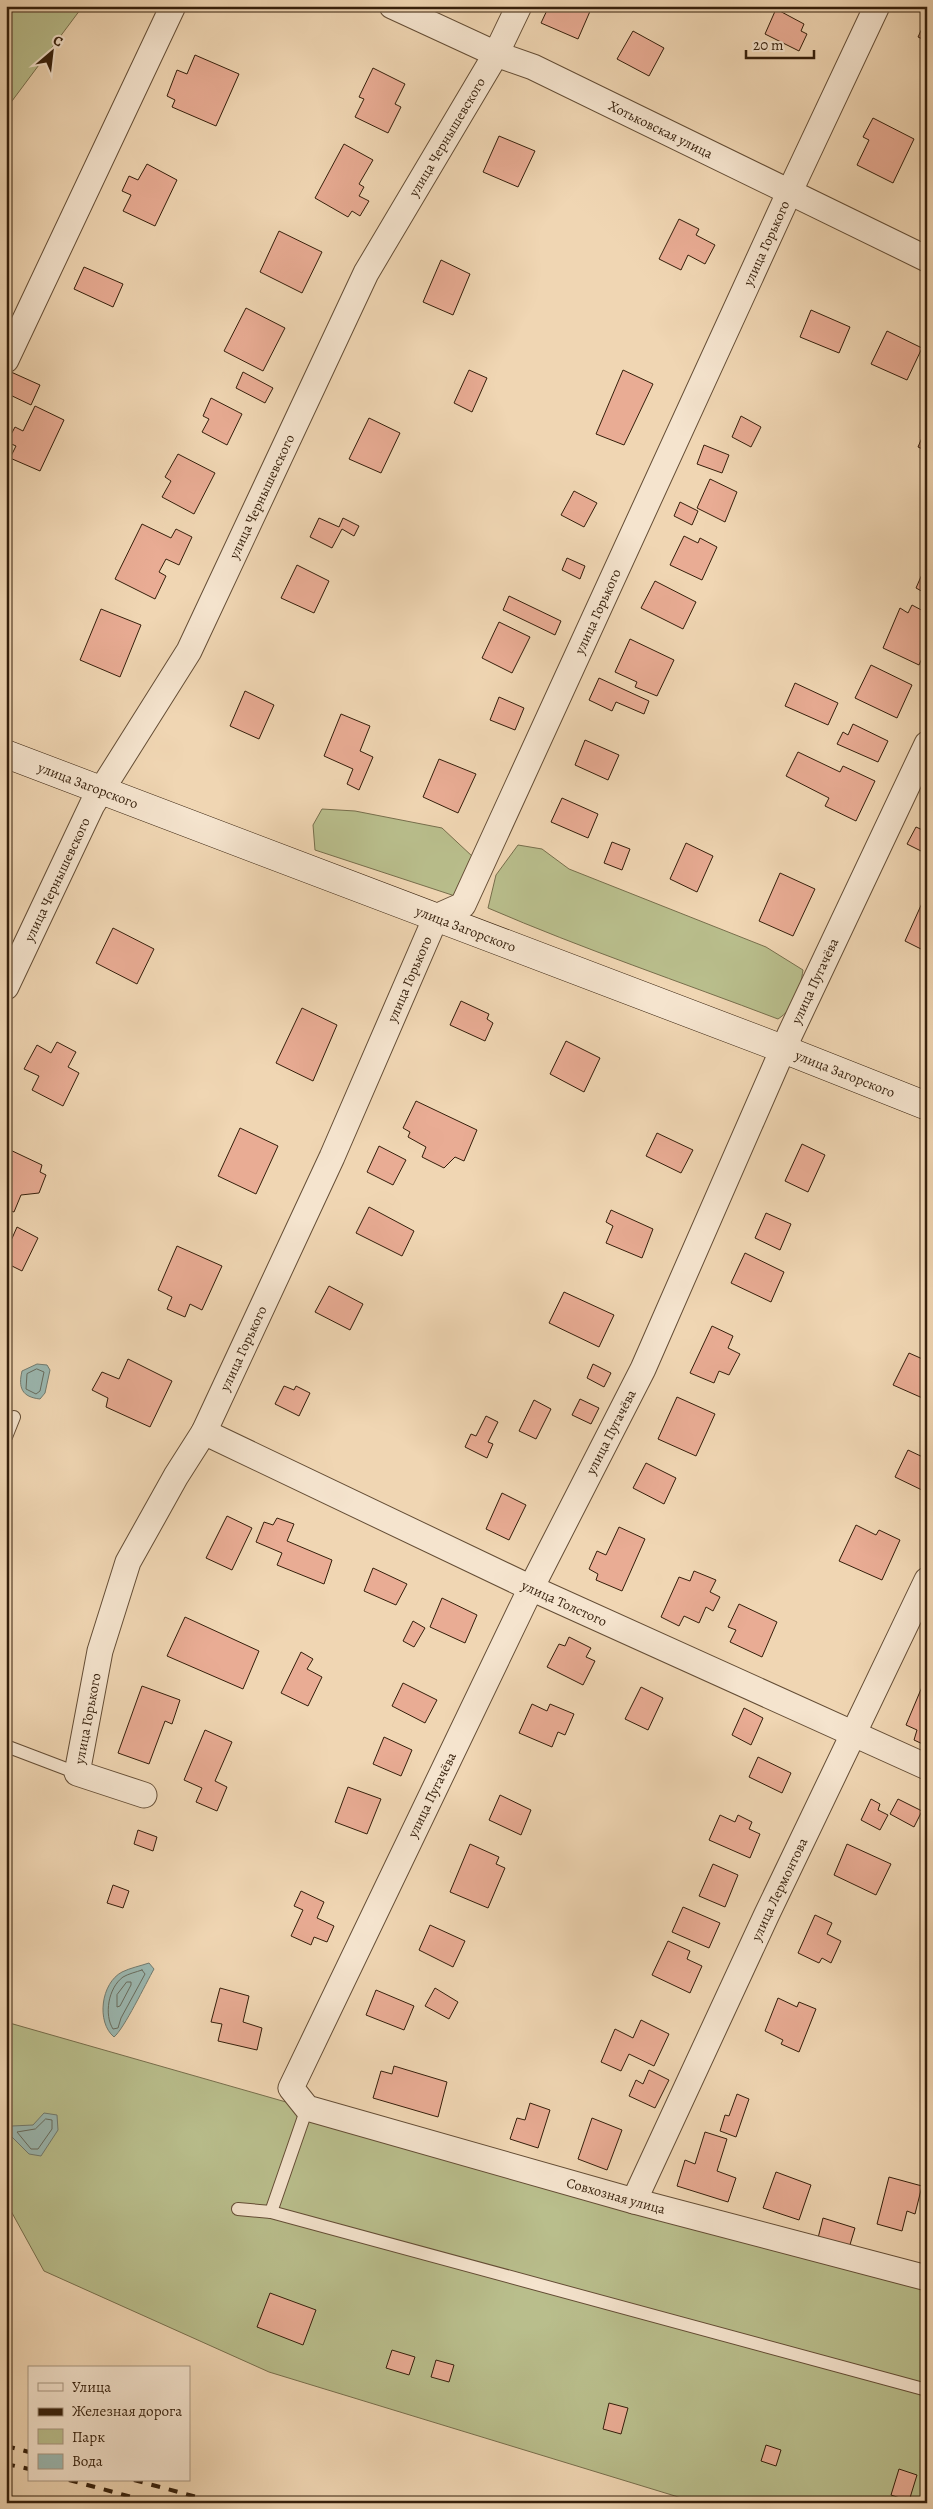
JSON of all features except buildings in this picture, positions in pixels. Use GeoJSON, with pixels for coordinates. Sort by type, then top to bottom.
{"type":"FeatureCollection","features":[{"type":"Feature","properties":{"kind":"main road","name":"улица Загорского"},"geometry":{"type":"LineString","coordinates":[[6,754],[783,1049],[927,1106]]}},
{"type":"Feature","properties":{"kind":"street"},"geometry":{"type":"LineString","coordinates":[[6,360],[172,6]]}},
{"type":"Feature","properties":{"kind":"street","name":"Хотьковская улица"},"geometry":{"type":"LineString","coordinates":[[392,6],[496,54],[533,66],[789,193],[927,258]]}},
{"type":"Feature","properties":{"kind":"street","name":"улица Чернышевского"},"geometry":{"type":"LineString","coordinates":[[6,988],[100,791],[190,651],[366,272],[496,54],[519,6]]}},
{"type":"Feature","properties":{"kind":"street","name":"улица Горького"},"geometry":{"type":"LineString","coordinates":[[144,1795],[77,1773],[100,1651],[128,1562],[176,1476],[204,1432],[332,1157],[436,917],[463,905],[789,193],[877,6]]}},
{"type":"Feature","properties":{"kind":"street","name":"улица Пугачёва"},"geometry":{"type":"LineString","coordinates":[[308,2108],[291,2088],[531,1588],[643,1369],[783,1049],[927,744]]}},
{"type":"Feature","properties":{"kind":"street","name":"улица Толстого"},"geometry":{"type":"LineString","coordinates":[[204,1432],[531,1588],[927,1767]]}},
{"type":"Feature","properties":{"kind":"street","name":"улица Лермонтова"},"geometry":{"type":"LineString","coordinates":[[634,2201],[853,1732],[927,1580]]}},
{"type":"Feature","properties":{"kind":"street","name":"Совхозная улица"},"geometry":{"type":"LineString","coordinates":[[308,2108],[634,2201],[927,2278]]}},
{"type":"Feature","properties":{"kind":"lane"},"geometry":{"type":"LineString","coordinates":[[6,1437],[14,1417]]}},
{"type":"Feature","properties":{"kind":"lane"},"geometry":{"type":"LineString","coordinates":[[6,1746],[77,1773]]}},
{"type":"Feature","properties":{"kind":"lane"},"geometry":{"type":"LineString","coordinates":[[271,2212],[308,2108]]}},
{"type":"Feature","properties":{"kind":"lane"},"geometry":{"type":"LineString","coordinates":[[238,2209],[271,2212],[927,2390]]}},
{"type":"Feature","properties":{"kind":"green space"},"geometry":{"type":"Polygon","coordinates":[[[6,6],[83,6],[6,109],[6,6]]]}},
{"type":"Feature","properties":{"kind":"green space"},"geometry":{"type":"Polygon","coordinates":[[[322,809],[355,811],[442,828],[473,857],[455,896],[315,850],[313,825],[322,809]]]}},
{"type":"Feature","properties":{"kind":"green space"},"geometry":{"type":"Polygon","coordinates":[[[518,845],[542,849],[569,869],[766,947],[803,970],[793,1004],[778,1019],[596,951],[488,908],[496,875],[518,845]]]}},
{"type":"Feature","properties":{"kind":"green space"},"geometry":{"type":"Polygon","coordinates":[[[6,2022],[307,2108],[927,2276],[927,2503],[698,2503],[269,2372],[44,2271],[6,2202],[6,2022]]]}},
{"type":"Feature","properties":{"kind":"water"},"geometry":{"type":"Polygon","coordinates":[[[37,1364],[47,1365],[50,1370],[45,1393],[40,1399],[25,1394],[21,1387],[22,1371],[37,1364]]]}},
{"type":"Feature","properties":{"kind":"water"},"geometry":{"type":"Polygon","coordinates":[[[149,1963],[154,1969],[129,2016],[114,2037],[108,2030],[103,2013],[105,1993],[115,1977],[122,1972],[149,1963]]]}},
{"type":"Feature","properties":{"kind":"water"},"geometry":{"type":"Polygon","coordinates":[[[44,2113],[57,2115],[58,2130],[41,2156],[29,2154],[9,2134],[12,2126],[33,2125],[44,2113]]]}},
{"type":"Feature","properties":{"kind":"railway"},"geometry":{"type":"LineString","coordinates":[[6,2446],[28,2452]]}},
{"type":"Feature","properties":{"kind":"railway"},"geometry":{"type":"LineString","coordinates":[[6,2464],[28,2469]]}},
{"type":"Feature","properties":{"kind":"railway"},"geometry":{"type":"LineString","coordinates":[[76,2482],[154,2503]]}},
{"type":"Feature","properties":{"kind":"railway"},"geometry":{"type":"LineString","coordinates":[[141,2482],[219,2503]]}}]}
